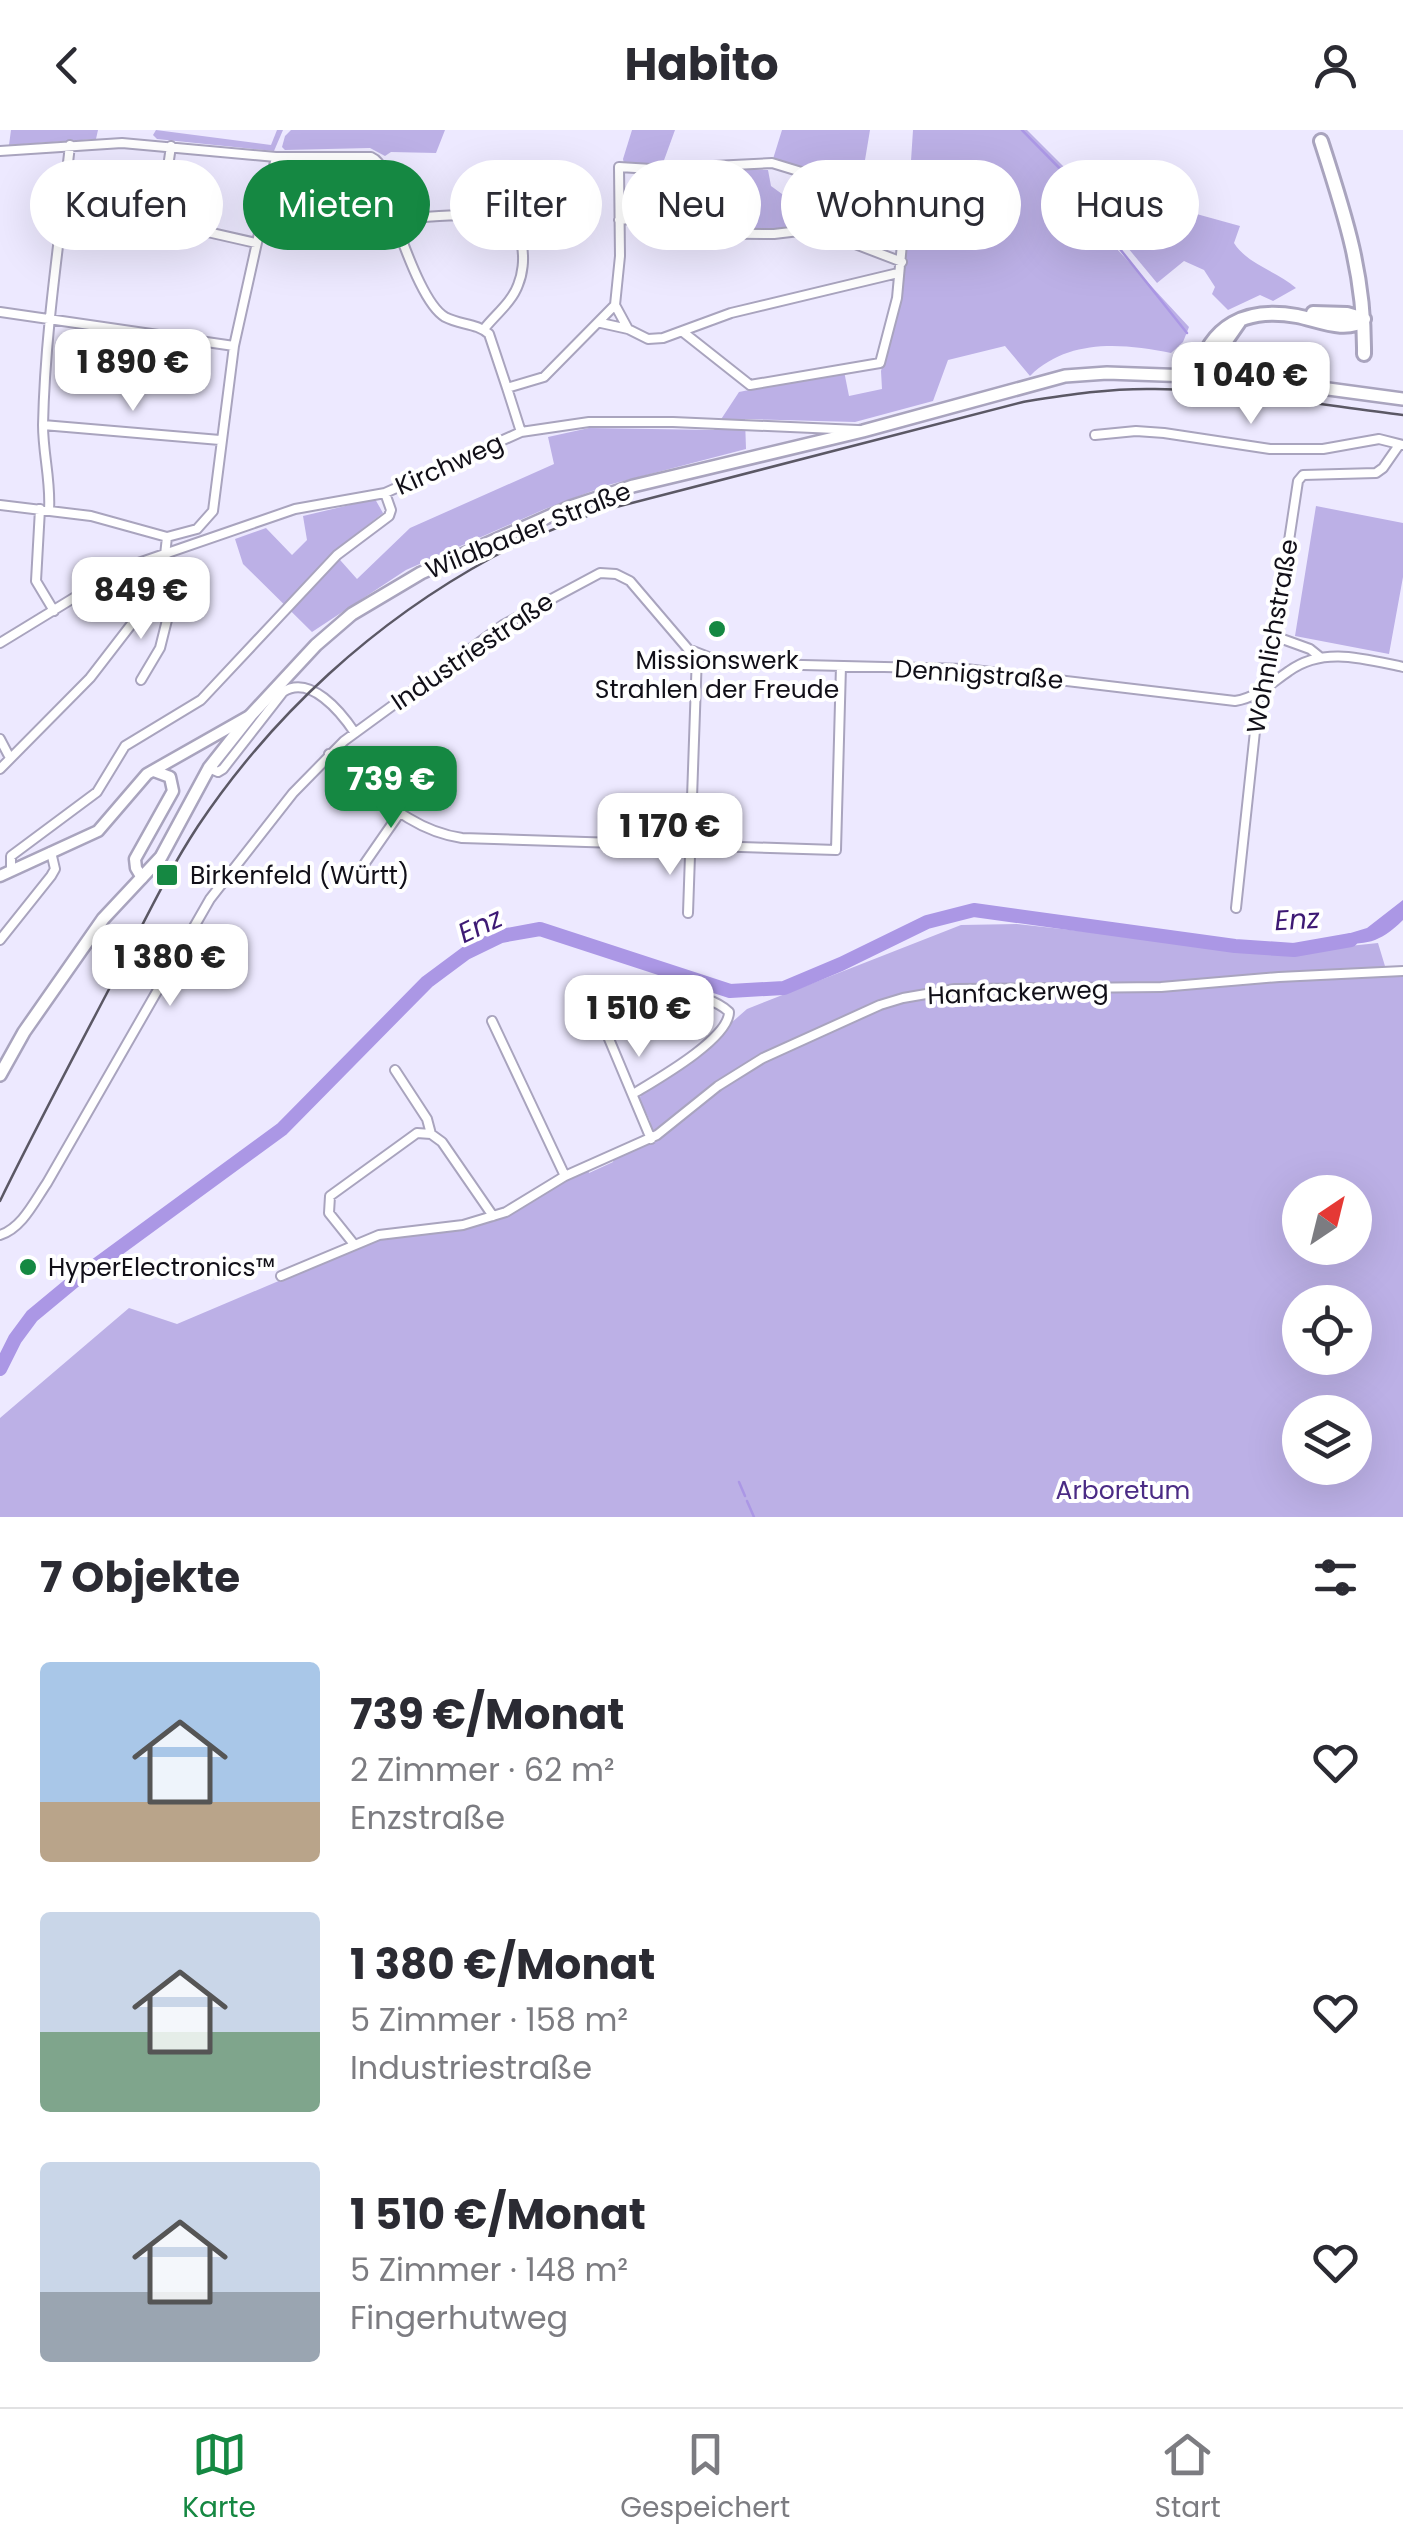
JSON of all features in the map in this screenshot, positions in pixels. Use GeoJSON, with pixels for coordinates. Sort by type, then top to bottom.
{"type":"FeatureCollection","features":[{"type":"Feature","properties":{"kind":"highway"},"geometry":{"type":"LineString","coordinates":[[1320,142],[1350,233],[1361,282],[1364,354]]}},
{"type":"Feature","properties":{"kind":"highway"},"geometry":{"type":"LineString","coordinates":[[1335,314],[1349,303],[1361,282]]}},
{"type":"Feature","properties":{"kind":"highway"},"geometry":{"type":"LineString","coordinates":[[1203,377],[1202,358],[1222,329],[1241,320],[1270,314],[1351,326],[1364,319]]}},
{"type":"Feature","properties":{"kind":"highway"},"geometry":{"type":"LineString","coordinates":[[1296,316],[1335,314],[1364,319]]}},
{"type":"Feature","properties":{"kind":"highway"},"geometry":{"type":"LineString","coordinates":[[1203,377],[1241,320]]}},
{"type":"Feature","properties":{"kind":"highway"},"geometry":{"type":"LineString","coordinates":[[1221,352],[1228,367],[1247,378]]}},
{"type":"Feature","properties":{"kind":"main road","name":"Wildbader Straße"},"geometry":{"type":"LineString","coordinates":[[0,1075],[103,918],[170,844],[209,768],[251,715],[297,664],[352,614],[421,573],[514,530],[604,496],[1065,376],[1107,373],[1247,378],[1403,399]]}},
{"type":"Feature","properties":{"kind":"main road"},"geometry":{"type":"LineString","coordinates":[[0,876],[98,831],[116,814],[139,781],[162,763],[251,715]]}},
{"type":"Feature","properties":{"kind":"main road"},"geometry":{"type":"LineString","coordinates":[[142,878],[136,868],[137,854],[173,791],[170,777],[154,771]]}},
{"type":"Feature","properties":{"kind":"street"},"geometry":{"type":"LineString","coordinates":[[54,612],[36,581],[51,484],[44,425],[50,321],[70,145]]}},
{"type":"Feature","properties":{"kind":"street"},"geometry":{"type":"LineString","coordinates":[[0,151],[70,145],[171,146],[276,157],[378,160]]}},
{"type":"Feature","properties":{"kind":"street"},"geometry":{"type":"LineString","coordinates":[[171,146],[162,210],[168,223],[243,241]]}},
{"type":"Feature","properties":{"kind":"street"},"geometry":{"type":"LineString","coordinates":[[628,329],[615,305],[619,167],[772,163],[903,203],[902,262],[880,364],[750,385],[683,332]]}},
{"type":"Feature","properties":{"kind":"street"},"geometry":{"type":"LineString","coordinates":[[430,218],[497,218],[514,226],[520,235],[518,286],[484,329]]}},
{"type":"Feature","properties":{"kind":"street"},"geometry":{"type":"LineString","coordinates":[[620,220],[640,218],[666,233],[774,234],[816,229],[902,262]]}},
{"type":"Feature","properties":{"kind":"street"},"geometry":{"type":"LineString","coordinates":[[0,505],[91,516],[167,537],[197,529],[213,511],[234,346],[255,250]]}},
{"type":"Feature","properties":{"kind":"street"},"geometry":{"type":"LineString","coordinates":[[408,250],[431,304],[443,316],[484,329],[493,340],[521,432]]}},
{"type":"Feature","properties":{"kind":"street"},"geometry":{"type":"LineString","coordinates":[[600,323],[656,340],[732,312],[898,274]]}},
{"type":"Feature","properties":{"kind":"street"},"geometry":{"type":"LineString","coordinates":[[506,388],[544,377],[615,305]]}},
{"type":"Feature","properties":{"kind":"street"},"geometry":{"type":"LineString","coordinates":[[0,312],[234,346]]}},
{"type":"Feature","properties":{"kind":"street","name":"Kirchweg"},"geometry":{"type":"LineString","coordinates":[[0,643],[121,569],[294,510],[385,493],[521,432],[588,422],[863,431]]}},
{"type":"Feature","properties":{"kind":"street"},"geometry":{"type":"LineString","coordinates":[[44,425],[220,440]]}},
{"type":"Feature","properties":{"kind":"street"},"geometry":{"type":"LineString","coordinates":[[808,428],[819,441]]}},
{"type":"Feature","properties":{"kind":"street"},"geometry":{"type":"LineString","coordinates":[[1096,435],[1164,433],[1270,448],[1324,449],[1379,439],[1401,445]]}},
{"type":"Feature","properties":{"kind":"street","name":"Wohnlichstraße"},"geometry":{"type":"LineString","coordinates":[[1236,908],[1259,694],[1269,673],[1298,481],[1303,474],[1376,472],[1401,445]]}},
{"type":"Feature","properties":{"kind":"street"},"geometry":{"type":"LineString","coordinates":[[11,869],[11,856],[97,792],[125,746],[201,700],[338,555],[389,516],[385,493]]}},
{"type":"Feature","properties":{"kind":"street"},"geometry":{"type":"LineString","coordinates":[[0,769],[90,678],[154,596],[170,566],[165,555],[167,537]]}},
{"type":"Feature","properties":{"kind":"street","name":"Industriestraße"},"geometry":{"type":"LineString","coordinates":[[0,1236],[20,1222],[47,1183],[210,900],[293,793],[329,754],[503,625],[600,573],[616,574],[630,581],[670,631],[697,654]]}},
{"type":"Feature","properties":{"kind":"street"},"geometry":{"type":"LineString","coordinates":[[141,680],[160,648],[170,608],[154,596]]}},
{"type":"Feature","properties":{"kind":"street"},"geometry":{"type":"LineString","coordinates":[[1274,636],[1310,649],[1320,657]]}},
{"type":"Feature","properties":{"kind":"street"},"geometry":{"type":"LineString","coordinates":[[688,913],[697,654]]}},
{"type":"Feature","properties":{"kind":"street","name":"Dennigstraße"},"geometry":{"type":"LineString","coordinates":[[697,654],[734,664],[1018,674],[1225,701],[1259,694]]}},
{"type":"Feature","properties":{"kind":"street"},"geometry":{"type":"LineString","coordinates":[[1259,694],[1298,665],[1320,657],[1403,667]]}},
{"type":"Feature","properties":{"kind":"street"},"geometry":{"type":"LineString","coordinates":[[329,754],[399,814],[446,836],[836,850],[841,666]]}},
{"type":"Feature","properties":{"kind":"street"},"geometry":{"type":"LineString","coordinates":[[209,768],[218,772],[223,769],[284,692],[295,686],[307,688],[330,703],[355,733]]}},
{"type":"Feature","properties":{"kind":"street"},"geometry":{"type":"LineString","coordinates":[[0,739],[10,758]]}},
{"type":"Feature","properties":{"kind":"street"},"geometry":{"type":"LineString","coordinates":[[365,863],[399,814]]}},
{"type":"Feature","properties":{"kind":"street"},"geometry":{"type":"LineString","coordinates":[[0,940],[50,876],[55,862],[51,852]]}},
{"type":"Feature","properties":{"kind":"street","name":"Hanfackerweg"},"geometry":{"type":"LineString","coordinates":[[281,1276],[390,1232],[462,1225],[494,1216],[565,1176],[651,1138],[718,1086],[763,1058],[880,1005],[920,994],[955,989],[1160,987],[1279,976],[1403,972]]}},
{"type":"Feature","properties":{"kind":"street"},"geometry":{"type":"LineString","coordinates":[[633,1094],[673,1070],[725,1027],[729,1012],[720,1004],[659,989],[619,988],[593,995],[633,1094],[651,1138]]}},
{"type":"Feature","properties":{"kind":"street"},"geometry":{"type":"LineString","coordinates":[[492,1020],[565,1176]]}},
{"type":"Feature","properties":{"kind":"street"},"geometry":{"type":"LineString","coordinates":[[395,1070],[427,1118],[431,1134]]}},
{"type":"Feature","properties":{"kind":"street"},"geometry":{"type":"LineString","coordinates":[[353,1244],[330,1213],[330,1196],[409,1136],[422,1132],[442,1142],[494,1216]]}},
{"type":"Feature","properties":{"kind":"green space"},"geometry":{"type":"Polygon","coordinates":[[[11,130],[98,130],[96,139],[9,145],[11,130]]]}},
{"type":"Feature","properties":{"kind":"green space"},"geometry":{"type":"Polygon","coordinates":[[[156,130],[271,145],[277,130],[283,130],[274,151],[157,139],[153,135],[156,130]]]}},
{"type":"Feature","properties":{"kind":"green space"},"geometry":{"type":"Polygon","coordinates":[[[291,130],[445,130],[436,153],[391,152],[385,156],[370,148],[285,150],[285,136],[291,130]]]}},
{"type":"Feature","properties":{"kind":"green space"},"geometry":{"type":"Polygon","coordinates":[[[632,130],[675,130],[664,160],[623,159],[632,130]]]}},
{"type":"Feature","properties":{"kind":"green space"},"geometry":{"type":"Polygon","coordinates":[[[782,130],[870,130],[865,160],[773,159],[782,130]]]}},
{"type":"Feature","properties":{"kind":"green space"},"geometry":{"type":"Polygon","coordinates":[[[913,130],[1027,130],[1057,160],[1041,160],[1041,250],[1118,250],[1189,327],[1183,342],[1171,353],[1114,346],[1078,350],[1061,355],[1030,376],[1005,346],[948,360],[933,401],[855,422],[745,419],[746,449],[608,485],[545,509],[406,570],[312,632],[243,564],[235,539],[266,528],[292,555],[307,540],[303,516],[375,499],[383,513],[333,552],[357,579],[410,528],[554,464],[548,437],[589,428],[714,430],[739,392],[844,371],[849,396],[882,389],[881,371],[903,284],[905,250],[1021,250],[1021,160],[911,160],[913,130]]]}},
{"type":"Feature","properties":{"kind":"green space"},"geometry":{"type":"Polygon","coordinates":[[[761,170],[768,170],[771,186],[781,193],[781,229],[761,229],[761,170]]]}},
{"type":"Feature","properties":{"kind":"green space"},"geometry":{"type":"Polygon","coordinates":[[[1199,215],[1240,226],[1234,243],[1240,251],[1296,288],[1273,301],[1260,295],[1228,310],[1212,294],[1215,287],[1204,270],[1184,261],[1157,283],[1130,250],[1199,250],[1199,215]]]}},
{"type":"Feature","properties":{"kind":"green space"},"geometry":{"type":"Polygon","coordinates":[[[1316,506],[1403,523],[1403,577],[1389,654],[1295,636],[1316,506]]]}},
{"type":"Feature","properties":{"kind":"green space","name":"Arboretum"},"geometry":{"type":"Polygon","coordinates":[[[1017,924],[1292,952],[1378,943],[1388,976],[1403,977],[1403,1517],[0,1517],[0,1418],[129,1308],[177,1324],[380,1238],[494,1221],[588,1168],[589,1173],[652,1139],[650,1121],[639,1098],[747,1009],[961,925],[1017,924]]]}},
{"type":"Feature","properties":{"kind":"shaded area"},"geometry":{"type":"Polygon","coordinates":[[[1403,900],[1403,920],[1386,934],[1364,943],[1333,945],[1334,938],[1367,928],[1403,900]]]}},
{"type":"Feature","properties":{"kind":"waterway"},"geometry":{"type":"LineString","coordinates":[[1022,130],[1051,160]]}},
{"type":"Feature","properties":{"kind":"waterway"},"geometry":{"type":"LineString","coordinates":[[1121,250],[1187,333]]}},
{"type":"Feature","properties":{"kind":"waterway","name":"Enz"},"geometry":{"type":"LineString","coordinates":[[0,1369],[32,1316],[282,1129],[427,982],[466,953],[501,936],[540,929],[730,991],[784,988],[927,922],[974,910],[1235,946],[1294,950],[1351,940]]}},
{"type":"Feature","properties":{"kind":"waterway"},"geometry":{"type":"LineString","coordinates":[[739,1482],[745,1496]]}},
{"type":"Feature","properties":{"kind":"waterway"},"geometry":{"type":"LineString","coordinates":[[747,1501],[754,1517]]}},
{"type":"Feature","properties":{"kind":"railway"},"geometry":{"type":"LineString","coordinates":[[0,1201],[164,884],[227,785],[329,674],[408,610],[493,557],[597,512],[1039,399],[1122,390],[1186,390],[1403,415]]}},
{"type":"Feature","properties":{"kind":"place","name":"Missionswerk Strahlen der Freude"},"geometry":{"type":"Point","coordinates":[717,629]}},
{"type":"Feature","properties":{"kind":"place","name":"Birkenfeld (Württ)"},"geometry":{"type":"Point","coordinates":[167,875]}},
{"type":"Feature","properties":{"kind":"place","name":"HyperElectronics™"},"geometry":{"type":"Point","coordinates":[28,1267]}}]}
